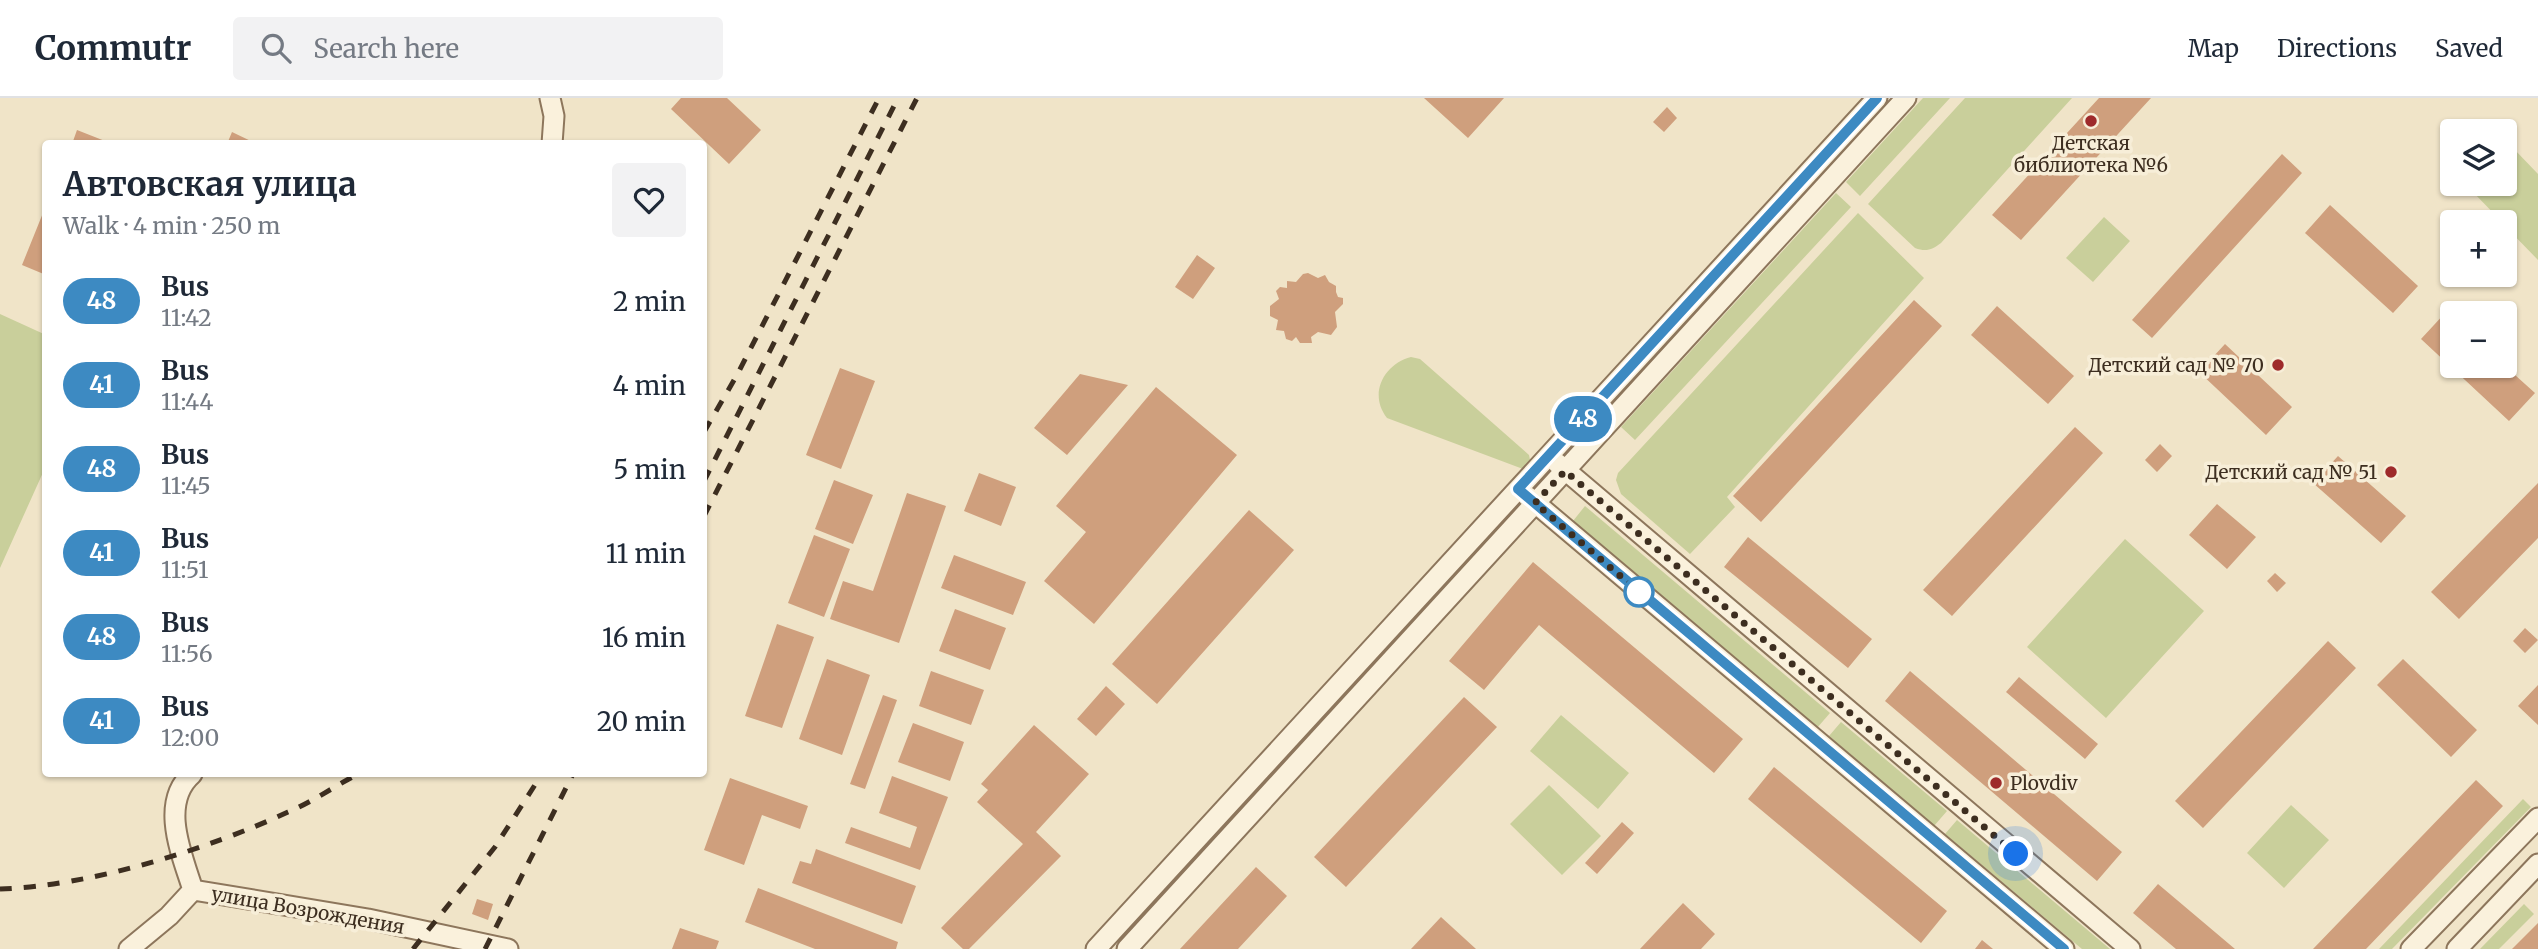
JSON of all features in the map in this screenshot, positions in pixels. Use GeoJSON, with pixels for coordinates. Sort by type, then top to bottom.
{"type":"FeatureCollection","features":[{"type":"Feature","properties":{"kind":"street"},"geometry":{"type":"LineString","coordinates":[[550,98],[554,116],[552,140]]}},
{"type":"Feature","properties":{"kind":"street"},"geometry":{"type":"LineString","coordinates":[[1096,949],[1877,98]]}},
{"type":"Feature","properties":{"kind":"street"},"geometry":{"type":"LineString","coordinates":[[1127,949],[1906,98]]}},
{"type":"Feature","properties":{"kind":"street"},"geometry":{"type":"LineString","coordinates":[[1549,456],[2130,949]]}},
{"type":"Feature","properties":{"kind":"street"},"geometry":{"type":"LineString","coordinates":[[1518,489],[2064,949]]}},
{"type":"Feature","properties":{"kind":"street"},"geometry":{"type":"LineString","coordinates":[[190,777],[177,797],[174,817],[193,890]]}},
{"type":"Feature","properties":{"kind":"street"},"geometry":{"type":"LineString","coordinates":[[2411,949],[2538,818]]}},
{"type":"Feature","properties":{"kind":"street"},"geometry":{"type":"LineString","coordinates":[[2457,949],[2538,864]]}},
{"type":"Feature","properties":{"kind":"street","name":"улица Возрождения"},"geometry":{"type":"LineString","coordinates":[[129,949],[169,916],[193,890],[368,919],[508,949]]}},
{"type":"Feature","properties":{"kind":"green space"},"geometry":{"type":"Polygon","coordinates":[[[1923,98],[1950,98],[1860,196],[1846,182],[1923,98]]]}},
{"type":"Feature","properties":{"kind":"green space"},"geometry":{"type":"Polygon","coordinates":[[[1965,98],[2072,98],[1941,243],[1929,250],[1915,248],[1868,204],[1965,98]]]}},
{"type":"Feature","properties":{"kind":"green space"},"geometry":{"type":"Polygon","coordinates":[[[2517,152],[2538,174],[2538,260],[2517,238],[2517,210],[2490,210],[2477,196],[2517,196],[2517,152]]]}},
{"type":"Feature","properties":{"kind":"green space"},"geometry":{"type":"Polygon","coordinates":[[[1836,193],[1851,207],[1635,440],[1621,427],[1836,193]]]}},
{"type":"Feature","properties":{"kind":"green space"},"geometry":{"type":"Polygon","coordinates":[[[1858,213],[1924,278],[1727,497],[1735,507],[1690,554],[1621,494],[1616,480],[1618,473],[1858,213]]]}},
{"type":"Feature","properties":{"kind":"green space"},"geometry":{"type":"Polygon","coordinates":[[[2104,217],[2130,241],[2093,282],[2066,258],[2104,217]]]}},
{"type":"Feature","properties":{"kind":"green space"},"geometry":{"type":"Polygon","coordinates":[[[0,314],[42,333],[42,475],[0,568],[0,314]]]}},
{"type":"Feature","properties":{"kind":"green space"},"geometry":{"type":"Polygon","coordinates":[[[1411,357],[1420,359],[1529,455],[1531,465],[1523,469],[1387,418],[1379,399],[1382,381],[1393,366],[1411,357]]]}},
{"type":"Feature","properties":{"kind":"green space"},"geometry":{"type":"Polygon","coordinates":[[[1585,506],[1830,713],[1817,728],[1573,521],[1585,506]]]}},
{"type":"Feature","properties":{"kind":"green space"},"geometry":{"type":"Polygon","coordinates":[[[2125,539],[2204,611],[2106,718],[2027,647],[2125,539]]]}},
{"type":"Feature","properties":{"kind":"green space"},"geometry":{"type":"Polygon","coordinates":[[[1561,715],[1629,773],[1598,809],[1530,751],[1561,715]]]}},
{"type":"Feature","properties":{"kind":"green space"},"geometry":{"type":"Polygon","coordinates":[[[1841,722],[1947,811],[1934,826],[1829,736],[1841,722]]]}},
{"type":"Feature","properties":{"kind":"green space"},"geometry":{"type":"Polygon","coordinates":[[[1549,785],[1601,836],[1562,875],[1510,824],[1549,785]]]}},
{"type":"Feature","properties":{"kind":"green space"},"geometry":{"type":"Polygon","coordinates":[[[2523,799],[2531,807],[2392,949],[2379,949],[2523,799]]]}},
{"type":"Feature","properties":{"kind":"green space"},"geometry":{"type":"Polygon","coordinates":[[[2291,805],[2329,840],[2284,888],[2247,853],[2291,805]]]}},
{"type":"Feature","properties":{"kind":"green space"},"geometry":{"type":"Polygon","coordinates":[[[1957,820],[2110,949],[2082,949],[1945,834],[1957,820]]]}},
{"type":"Feature","properties":{"kind":"green space"},"geometry":{"type":"Polygon","coordinates":[[[2524,904],[2534,914],[2499,949],[2480,949],[2524,904]]]}},
{"type":"Feature","properties":{"kind":"building"},"geometry":{"type":"Polygon","coordinates":[[[681,98],[727,98],[761,130],[729,164],[707,143],[707,140],[704,140],[671,109],[681,98]]]}},
{"type":"Feature","properties":{"kind":"building"},"geometry":{"type":"Polygon","coordinates":[[[1424,98],[1504,98],[1468,138],[1424,98]]]}},
{"type":"Feature","properties":{"kind":"building"},"geometry":{"type":"Polygon","coordinates":[[[2099,98],[2151,98],[2021,240],[1992,215],[2099,98]]]}},
{"type":"Feature","properties":{"kind":"building"},"geometry":{"type":"Polygon","coordinates":[[[1667,107],[1677,118],[1664,132],[1653,122],[1667,107]]]}},
{"type":"Feature","properties":{"kind":"building"},"geometry":{"type":"Polygon","coordinates":[[[77,130],[102,140],[73,140],[77,130]]]}},
{"type":"Feature","properties":{"kind":"building"},"geometry":{"type":"Polygon","coordinates":[[[232,132],[249,140],[229,140],[232,132]]]}},
{"type":"Feature","properties":{"kind":"building"},"geometry":{"type":"Polygon","coordinates":[[[2282,154],[2302,173],[2152,338],[2132,320],[2282,154]]]}},
{"type":"Feature","properties":{"kind":"building"},"geometry":{"type":"Polygon","coordinates":[[[2330,205],[2418,286],[2393,313],[2305,233],[2330,205]]]}},
{"type":"Feature","properties":{"kind":"building"},"geometry":{"type":"Polygon","coordinates":[[[42,215],[42,273],[22,265],[42,215]]]}},
{"type":"Feature","properties":{"kind":"building"},"geometry":{"type":"Polygon","coordinates":[[[1197,255],[1215,268],[1193,299],[1175,287],[1197,255]]]}},
{"type":"Feature","properties":{"kind":"building"},"geometry":{"type":"Polygon","coordinates":[[[1308,273],[1318,278],[1325,275],[1329,282],[1336,286],[1338,297],[1343,298],[1343,304],[1335,312],[1337,327],[1331,335],[1318,332],[1311,337],[1312,343],[1300,343],[1296,337],[1292,341],[1286,339],[1284,331],[1276,330],[1278,320],[1270,316],[1270,306],[1279,299],[1276,291],[1280,287],[1287,288],[1287,281],[1296,282],[1303,274],[1308,273]]]}},
{"type":"Feature","properties":{"kind":"building"},"geometry":{"type":"Polygon","coordinates":[[[1914,300],[1942,326],[1761,522],[1733,496],[1914,300]]]}},
{"type":"Feature","properties":{"kind":"building"},"geometry":{"type":"Polygon","coordinates":[[[1997,306],[2074,376],[2048,404],[1971,335],[1997,306]]]}},
{"type":"Feature","properties":{"kind":"building"},"geometry":{"type":"Polygon","coordinates":[[[2440,318],[2440,357],[2421,339],[2440,318]]]}},
{"type":"Feature","properties":{"kind":"building"},"geometry":{"type":"Polygon","coordinates":[[[2225,344],[2292,407],[2266,435],[2199,372],[2225,344]]]}},
{"type":"Feature","properties":{"kind":"building"},"geometry":{"type":"Polygon","coordinates":[[[840,368],[875,381],[841,469],[806,455],[840,368]]]}},
{"type":"Feature","properties":{"kind":"building"},"geometry":{"type":"Polygon","coordinates":[[[1080,374],[1128,385],[1067,455],[1034,428],[1080,374]]]}},
{"type":"Feature","properties":{"kind":"building"},"geometry":{"type":"Polygon","coordinates":[[[2517,377],[2535,393],[2509,421],[2463,378],[2517,377]]]}},
{"type":"Feature","properties":{"kind":"building"},"geometry":{"type":"Polygon","coordinates":[[[1156,387],[1237,455],[1094,624],[1044,581],[1086,532],[1056,506],[1156,387]]]}},
{"type":"Feature","properties":{"kind":"building"},"geometry":{"type":"Polygon","coordinates":[[[2075,427],[2103,453],[1952,616],[1923,590],[2075,427]]]}},
{"type":"Feature","properties":{"kind":"building"},"geometry":{"type":"Polygon","coordinates":[[[2160,444],[2172,456],[2157,472],[2145,460],[2160,444]]]}},
{"type":"Feature","properties":{"kind":"building"},"geometry":{"type":"Polygon","coordinates":[[[2338,456],[2406,516],[2381,543],[2313,483],[2338,456]]]}},
{"type":"Feature","properties":{"kind":"building"},"geometry":{"type":"Polygon","coordinates":[[[979,473],[1016,487],[1001,526],[964,511],[979,473]]]}},
{"type":"Feature","properties":{"kind":"building"},"geometry":{"type":"Polygon","coordinates":[[[834,480],[873,495],[853,544],[815,529],[834,480]]]}},
{"type":"Feature","properties":{"kind":"building"},"geometry":{"type":"Polygon","coordinates":[[[2538,483],[2538,538],[2459,619],[2431,592],[2538,483]]]}},
{"type":"Feature","properties":{"kind":"building"},"geometry":{"type":"Polygon","coordinates":[[[907,493],[946,506],[899,643],[830,619],[843,581],[873,591],[907,493]]]}},
{"type":"Feature","properties":{"kind":"building"},"geometry":{"type":"Polygon","coordinates":[[[2217,504],[2256,537],[2227,569],[2189,535],[2217,504]]]}},
{"type":"Feature","properties":{"kind":"building"},"geometry":{"type":"Polygon","coordinates":[[[1249,510],[1294,550],[1157,704],[1112,664],[1249,510]]]}},
{"type":"Feature","properties":{"kind":"building"},"geometry":{"type":"Polygon","coordinates":[[[814,535],[850,549],[824,617],[788,603],[814,535]]]}},
{"type":"Feature","properties":{"kind":"building"},"geometry":{"type":"Polygon","coordinates":[[[1748,537],[1872,639],[1848,668],[1724,567],[1748,537]]]}},
{"type":"Feature","properties":{"kind":"building"},"geometry":{"type":"Polygon","coordinates":[[[954,555],[1026,582],[1013,615],[941,588],[954,555]]]}},
{"type":"Feature","properties":{"kind":"building"},"geometry":{"type":"Polygon","coordinates":[[[1533,562],[1743,739],[1714,773],[1539,625],[1484,690],[1449,661],[1533,562]]]}},
{"type":"Feature","properties":{"kind":"building"},"geometry":{"type":"Polygon","coordinates":[[[2275,573],[2286,583],[2277,592],[2267,581],[2275,573]]]}},
{"type":"Feature","properties":{"kind":"building"},"geometry":{"type":"Polygon","coordinates":[[[955,609],[1006,628],[990,670],[939,651],[955,609]]]}},
{"type":"Feature","properties":{"kind":"building"},"geometry":{"type":"Polygon","coordinates":[[[777,624],[814,637],[782,728],[745,716],[777,624]]]}},
{"type":"Feature","properties":{"kind":"building"},"geometry":{"type":"Polygon","coordinates":[[[2525,628],[2538,640],[2525,653],[2513,641],[2525,628]]]}},
{"type":"Feature","properties":{"kind":"building"},"geometry":{"type":"Polygon","coordinates":[[[2328,641],[2356,668],[2203,828],[2175,801],[2328,641]]]}},
{"type":"Feature","properties":{"kind":"building"},"geometry":{"type":"Polygon","coordinates":[[[827,659],[870,675],[842,755],[799,739],[827,659]]]}},
{"type":"Feature","properties":{"kind":"building"},"geometry":{"type":"Polygon","coordinates":[[[2403,659],[2477,730],[2451,757],[2377,685],[2403,659]]]}},
{"type":"Feature","properties":{"kind":"building"},"geometry":{"type":"Polygon","coordinates":[[[931,671],[984,690],[971,725],[919,706],[931,671]]]}},
{"type":"Feature","properties":{"kind":"building"},"geometry":{"type":"Polygon","coordinates":[[[1910,671],[2122,852],[2097,881],[1885,701],[1910,671]]]}},
{"type":"Feature","properties":{"kind":"building"},"geometry":{"type":"Polygon","coordinates":[[[2019,677],[2098,744],[2085,759],[2006,692],[2019,677]]]}},
{"type":"Feature","properties":{"kind":"building"},"geometry":{"type":"Polygon","coordinates":[[[2538,685],[2538,725],[2518,706],[2538,685]]]}},
{"type":"Feature","properties":{"kind":"building"},"geometry":{"type":"Polygon","coordinates":[[[1106,686],[1125,704],[1096,736],[1077,719],[1106,686]]]}},
{"type":"Feature","properties":{"kind":"building"},"geometry":{"type":"Polygon","coordinates":[[[883,695],[897,700],[865,789],[850,784],[883,695]]]}},
{"type":"Feature","properties":{"kind":"building"},"geometry":{"type":"Polygon","coordinates":[[[1464,697],[1497,727],[1346,887],[1314,857],[1464,697]]]}},
{"type":"Feature","properties":{"kind":"building"},"geometry":{"type":"Polygon","coordinates":[[[913,723],[964,742],[950,781],[898,762],[913,723]]]}},
{"type":"Feature","properties":{"kind":"building"},"geometry":{"type":"Polygon","coordinates":[[[1034,725],[1089,774],[1036,832],[1061,856],[969,949],[963,949],[941,928],[1023,844],[977,802],[988,790],[981,784],[1034,725]]]}},
{"type":"Feature","properties":{"kind":"building"},"geometry":{"type":"Polygon","coordinates":[[[1774,767],[1947,911],[1921,943],[1748,799],[1774,767]]]}},
{"type":"Feature","properties":{"kind":"building"},"geometry":{"type":"Polygon","coordinates":[[[892,776],[948,797],[920,870],[845,843],[851,827],[910,848],[917,827],[879,813],[892,776]]]}},
{"type":"Feature","properties":{"kind":"building"},"geometry":{"type":"Polygon","coordinates":[[[730,778],[808,806],[800,829],[762,815],[744,865],[704,850],[730,778]]]}},
{"type":"Feature","properties":{"kind":"building"},"geometry":{"type":"Polygon","coordinates":[[[2476,780],[2503,806],[2366,949],[2313,949],[2476,780]]]}},
{"type":"Feature","properties":{"kind":"building"},"geometry":{"type":"Polygon","coordinates":[[[1622,822],[1634,833],[1597,874],[1585,863],[1622,822]]]}},
{"type":"Feature","properties":{"kind":"building"},"geometry":{"type":"Polygon","coordinates":[[[816,849],[916,886],[902,924],[792,883],[800,861],[811,864],[816,849]]]}},
{"type":"Feature","properties":{"kind":"building"},"geometry":{"type":"Polygon","coordinates":[[[1256,867],[1287,896],[1238,949],[1180,949],[1256,867]]]}},
{"type":"Feature","properties":{"kind":"building"},"geometry":{"type":"Polygon","coordinates":[[[2158,884],[2235,949],[2176,949],[2133,913],[2158,884]]]}},
{"type":"Feature","properties":{"kind":"building"},"geometry":{"type":"Polygon","coordinates":[[[758,888],[898,942],[896,949],[815,949],[745,922],[758,888]]]}},
{"type":"Feature","properties":{"kind":"building"},"geometry":{"type":"Polygon","coordinates":[[[477,899],[493,904],[488,920],[472,914],[477,899]]]}},
{"type":"Feature","properties":{"kind":"building"},"geometry":{"type":"Polygon","coordinates":[[[1683,903],[1715,934],[1701,949],[1640,949],[1683,903]]]}},
{"type":"Feature","properties":{"kind":"building"},"geometry":{"type":"Polygon","coordinates":[[[1441,917],[1476,949],[1411,949],[1441,917]]]}},
{"type":"Feature","properties":{"kind":"building"},"geometry":{"type":"Polygon","coordinates":[[[2538,923],[2538,949],[2512,949],[2538,923]]]}},
{"type":"Feature","properties":{"kind":"building"},"geometry":{"type":"Polygon","coordinates":[[[680,928],[719,941],[716,949],[672,949],[680,928]]]}},
{"type":"Feature","properties":{"kind":"building"},"geometry":{"type":"Polygon","coordinates":[[[1982,940],[1993,949],[1975,949],[1982,940]]]}},
{"type":"Feature","properties":{"kind":"railway"},"geometry":{"type":"LineString","coordinates":[[707,427],[737,375],[879,98]]}},
{"type":"Feature","properties":{"kind":"railway"},"geometry":{"type":"LineString","coordinates":[[707,475],[898,98]]}},
{"type":"Feature","properties":{"kind":"railway"},"geometry":{"type":"LineString","coordinates":[[707,510],[917,98]]}},
{"type":"Feature","properties":{"kind":"railway"},"geometry":{"type":"LineString","coordinates":[[0,889],[71,881],[147,864],[185,852],[297,808],[353,777]]}},
{"type":"Feature","properties":{"kind":"railway"},"geometry":{"type":"LineString","coordinates":[[413,949],[495,847],[540,777]]}},
{"type":"Feature","properties":{"kind":"railway"},"geometry":{"type":"LineString","coordinates":[[485,949],[571,777]]}},
{"type":"Feature","properties":{"kind":"bus line","name":"48"},"geometry":{"type":"LineString","coordinates":[[1877,98],[1518,489],[2064,949]]}},
{"type":"Feature","properties":{"kind":"place","name":"Детская библиотека №6"},"geometry":{"type":"Point","coordinates":[2091,121]}},
{"type":"Feature","properties":{"kind":"place","name":"Детский сад № 70"},"geometry":{"type":"Point","coordinates":[2278,365]}},
{"type":"Feature","properties":{"kind":"place","name":"Детский сад № 51"},"geometry":{"type":"Point","coordinates":[2391,472]}},
{"type":"Feature","properties":{"kind":"place","name":"Plovdiv"},"geometry":{"type":"Point","coordinates":[1996,783]}},
{"type":"Feature","properties":{"kind":"route"},"geometry":{"type":"LineString","coordinates":[[1639,592],[1535,503],[1565,471],[2016,854]]}}]}
